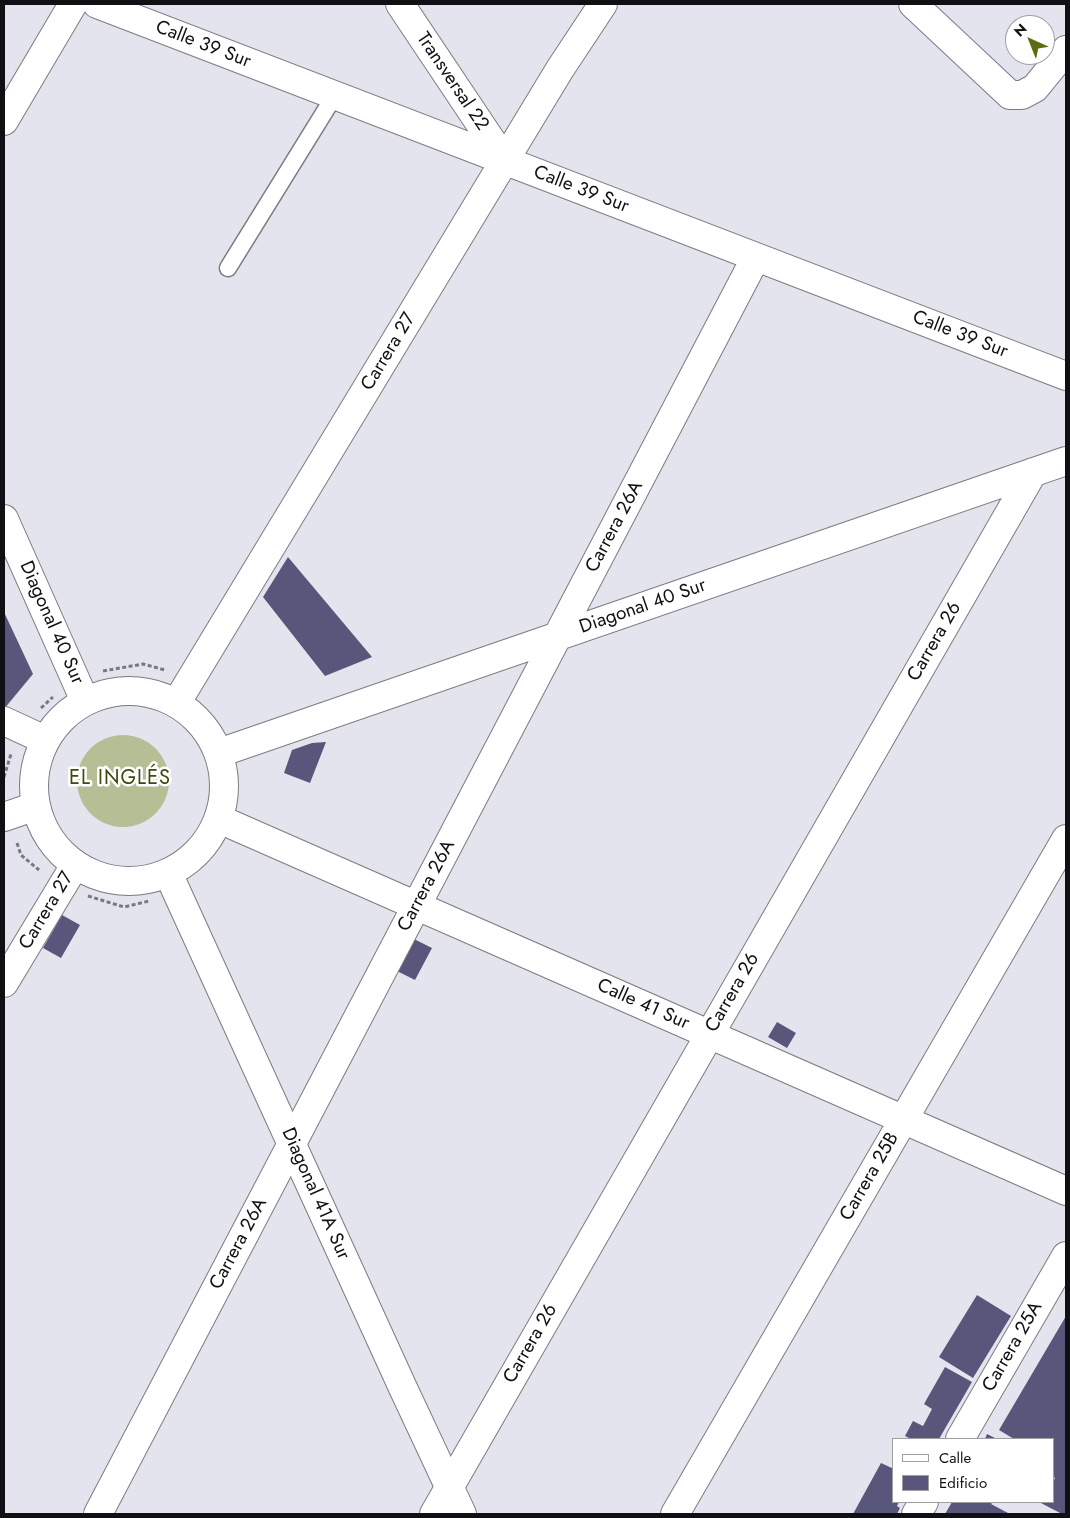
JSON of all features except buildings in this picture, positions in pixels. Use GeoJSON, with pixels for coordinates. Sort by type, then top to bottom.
{"type":"FeatureCollection","features":[{"type":"Feature","properties":{"kind":"street"},"geometry":{"type":"LineString","coordinates":[[4,121],[73,4]]}},
{"type":"Feature","properties":{"kind":"street","name":"Calle 39 Sur"},"geometry":{"type":"LineString","coordinates":[[97,4],[1066,376]]}},
{"type":"Feature","properties":{"kind":"street","name":"Transversal 22"},"geometry":{"type":"LineString","coordinates":[[400,4],[505,160]]}},
{"type":"Feature","properties":{"kind":"street","name":"Carrera 27"},"geometry":{"type":"LineString","coordinates":[[177,702],[578,40],[603,4]]}},
{"type":"Feature","properties":{"kind":"street"},"geometry":{"type":"LineString","coordinates":[[929,9],[1010,95],[1022,95],[1035,88],[1066,50]]}},
{"type":"Feature","properties":{"kind":"street","name":"Carrera 26A"},"geometry":{"type":"LineString","coordinates":[[98,1514],[756,257]]}},
{"type":"Feature","properties":{"kind":"street","name":"Diagonal 40 Sur"},"geometry":{"type":"LineString","coordinates":[[220,753],[1066,461]]}},
{"type":"Feature","properties":{"kind":"street","name":"Carrera 26"},"geometry":{"type":"LineString","coordinates":[[434,1514],[1033,472]]}},
{"type":"Feature","properties":{"kind":"street","name":"Diagonal 40 Sur"},"geometry":{"type":"LineString","coordinates":[[4,519],[85,701]]}},
{"type":"Feature","properties":{"kind":"street"},"geometry":{"type":"LineString","coordinates":[[115,691],[147,691],[177,702],[195,716],[210,733],[220,753],[225,774],[225,797],[219,819],[207,841],[190,860],[168,873],[144,880],[121,881],[96,876],[75,865],[61,854],[50,839],[41,824],[36,806],[33,784],[37,761],[46,740],[69,711],[85,701],[115,691]]}},
{"type":"Feature","properties":{"kind":"street"},"geometry":{"type":"LineString","coordinates":[[4,721],[46,740]]}},
{"type":"Feature","properties":{"kind":"street"},"geometry":{"type":"LineString","coordinates":[[4,817],[36,806]]}},
{"type":"Feature","properties":{"kind":"street","name":"Calle 41 Sur"},"geometry":{"type":"LineString","coordinates":[[219,819],[1066,1191]]}},
{"type":"Feature","properties":{"kind":"street","name":"Carrera 25B"},"geometry":{"type":"LineString","coordinates":[[675,1514],[1066,839]]}},
{"type":"Feature","properties":{"kind":"street","name":"Carrera 27"},"geometry":{"type":"LineString","coordinates":[[4,983],[75,865]]}},
{"type":"Feature","properties":{"kind":"street","name":"Diagonal 41A Sur"},"geometry":{"type":"LineString","coordinates":[[168,873],[462,1514]]}},
{"type":"Feature","properties":{"kind":"street","name":"Carrera 25A"},"geometry":{"type":"LineString","coordinates":[[961,1438],[1066,1256]]}},
{"type":"Feature","properties":{"kind":"street"},"geometry":{"type":"LineString","coordinates":[[916,1514],[923,1503]]}},
{"type":"Feature","properties":{"kind":"lane"},"geometry":{"type":"LineString","coordinates":[[228,268],[336,95]]}},
{"type":"Feature","properties":{"kind":"green space"},"geometry":{"type":"Polygon","coordinates":[[[123,735],[141,738],[156,748],[166,763],[169,781],[166,799],[156,814],[141,824],[123,827],[105,824],[90,814],[80,799],[77,781],[80,763],[90,748],[105,738],[123,735]]]}},
{"type":"Feature","properties":{"kind":"district","name":"EL INGLÉS"},"geometry":{"type":"Point","coordinates":[120,779]}}]}
